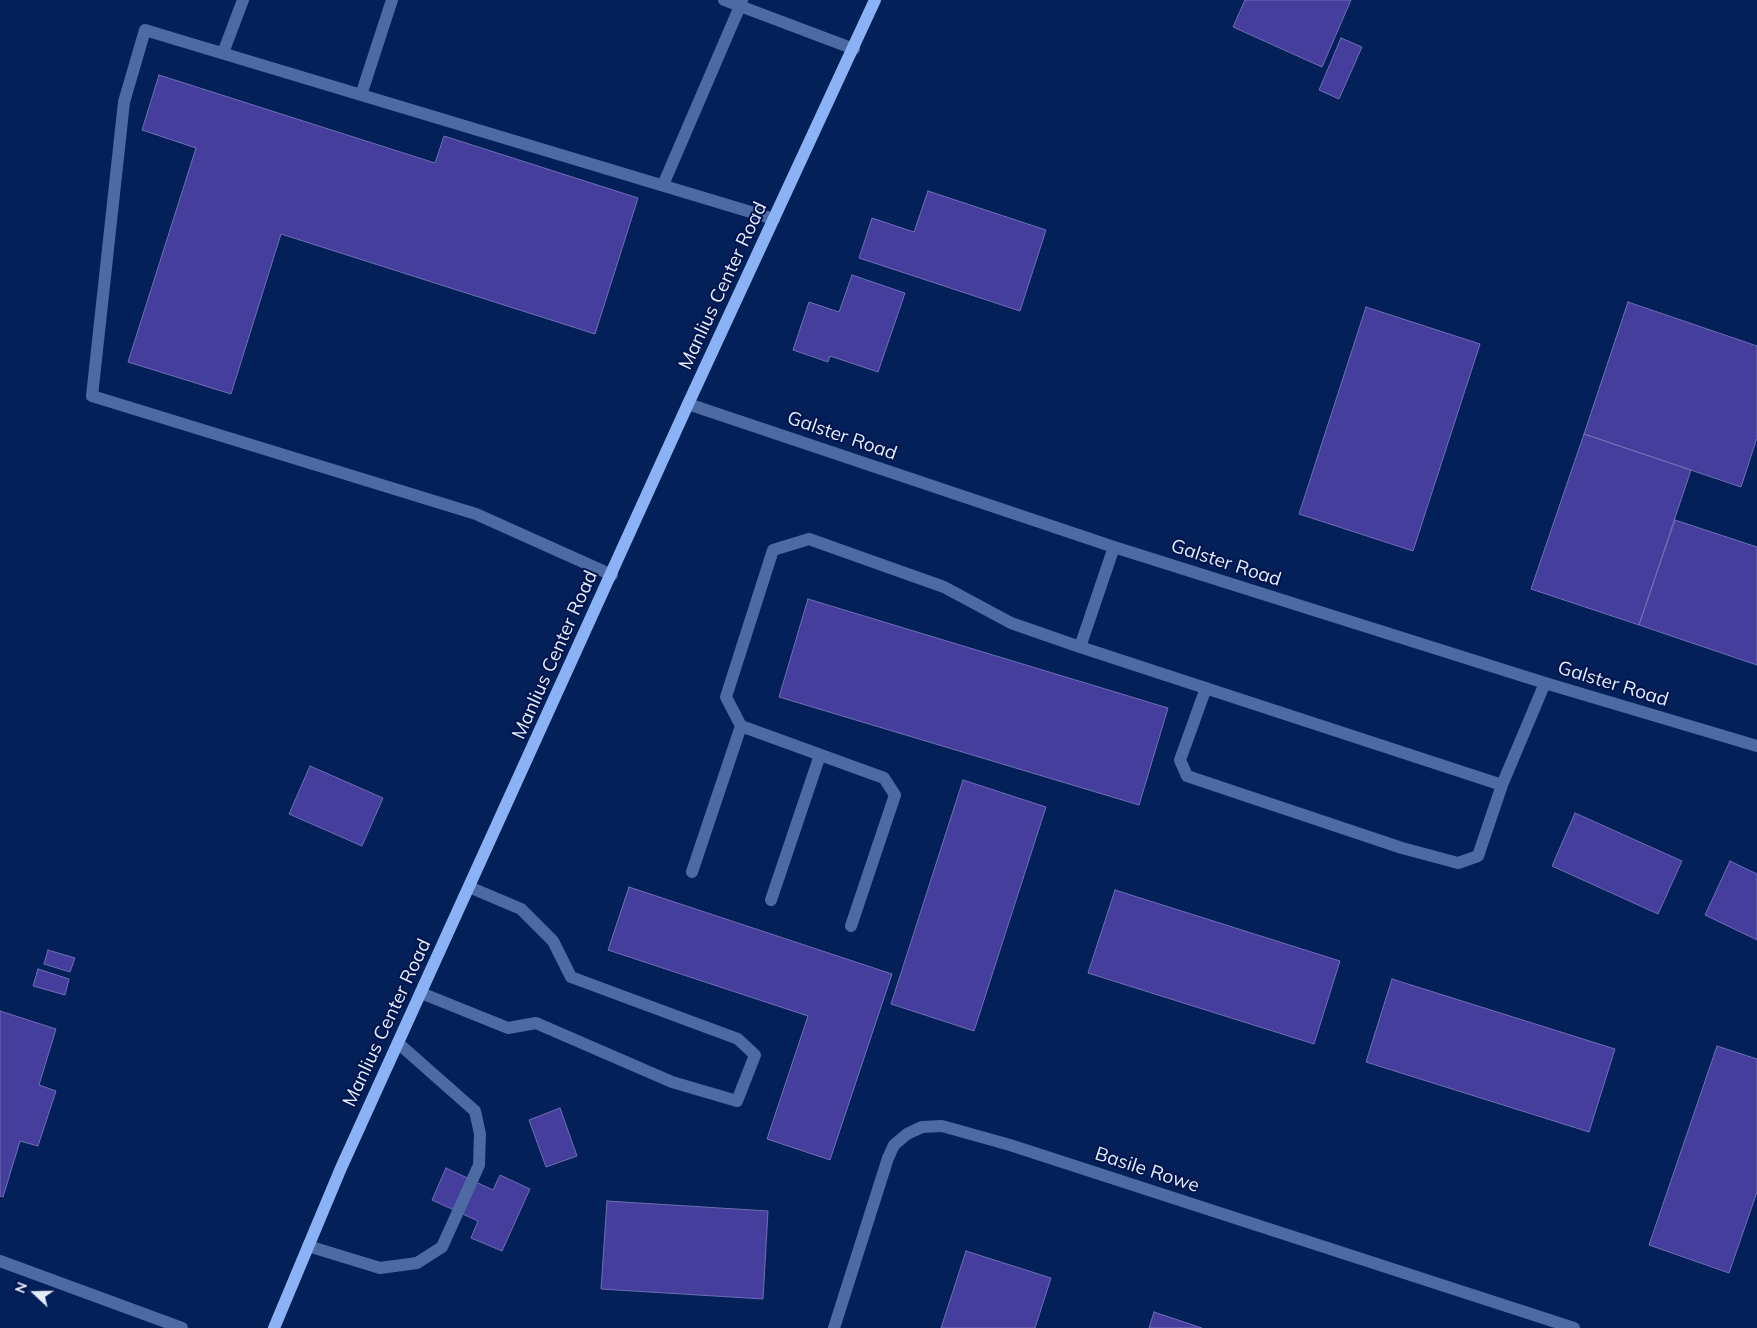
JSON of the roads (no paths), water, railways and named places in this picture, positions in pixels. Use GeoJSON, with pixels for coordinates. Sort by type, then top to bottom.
{"type":"FeatureCollection","features":[{"type":"Feature","properties":{"kind":"main road","name":"Manlius Center Road"},"geometry":{"type":"LineString","coordinates":[[274,1328],[308,1246],[421,993],[688,404],[875,0]]}},
{"type":"Feature","properties":{"kind":"street"},"geometry":{"type":"LineString","coordinates":[[224,53],[242,0]]}},
{"type":"Feature","properties":{"kind":"street"},"geometry":{"type":"LineString","coordinates":[[361,94],[392,0]]}},
{"type":"Feature","properties":{"kind":"street"},"geometry":{"type":"LineString","coordinates":[[724,0],[741,3],[854,48]]}},
{"type":"Feature","properties":{"kind":"street"},"geometry":{"type":"LineString","coordinates":[[663,185],[741,3]]}},
{"type":"Feature","properties":{"kind":"street"},"geometry":{"type":"LineString","coordinates":[[612,575],[476,514],[92,396],[124,102],[145,30],[774,219]]}},
{"type":"Feature","properties":{"kind":"street","name":"Galster Road"},"geometry":{"type":"LineString","coordinates":[[688,404],[1114,547],[1545,683],[1757,746]]}},
{"type":"Feature","properties":{"kind":"street"},"geometry":{"type":"LineString","coordinates":[[851,926],[895,795],[884,778],[741,726],[726,697],[773,550],[809,540],[944,587],[1011,624],[1502,785]]}},
{"type":"Feature","properties":{"kind":"street"},"geometry":{"type":"LineString","coordinates":[[1080,647],[1114,547]]}},
{"type":"Feature","properties":{"kind":"street"},"geometry":{"type":"LineString","coordinates":[[1206,688],[1180,760],[1187,776],[1402,848],[1458,863],[1478,856],[1502,785],[1545,683]]}},
{"type":"Feature","properties":{"kind":"street"},"geometry":{"type":"LineString","coordinates":[[692,872],[741,726]]}},
{"type":"Feature","properties":{"kind":"street"},"geometry":{"type":"LineString","coordinates":[[771,900],[820,755]]}},
{"type":"Feature","properties":{"kind":"street"},"geometry":{"type":"LineString","coordinates":[[421,993],[508,1028],[536,1023],[672,1082],[737,1101],[755,1055],[738,1039],[571,977],[553,941],[521,909],[469,887]]}},
{"type":"Feature","properties":{"kind":"street"},"geometry":{"type":"LineString","coordinates":[[308,1246],[380,1268],[417,1263],[442,1248],[479,1165],[480,1134],[475,1111],[398,1044]]}},
{"type":"Feature","properties":{"kind":"street","name":"Basile Rowe"},"geometry":{"type":"LineString","coordinates":[[834,1328],[888,1158],[894,1145],[907,1134],[922,1127],[942,1126],[1019,1148],[1574,1328]]}},
{"type":"Feature","properties":{"kind":"street"},"geometry":{"type":"LineString","coordinates":[[0,1262],[182,1328]]}}]}
